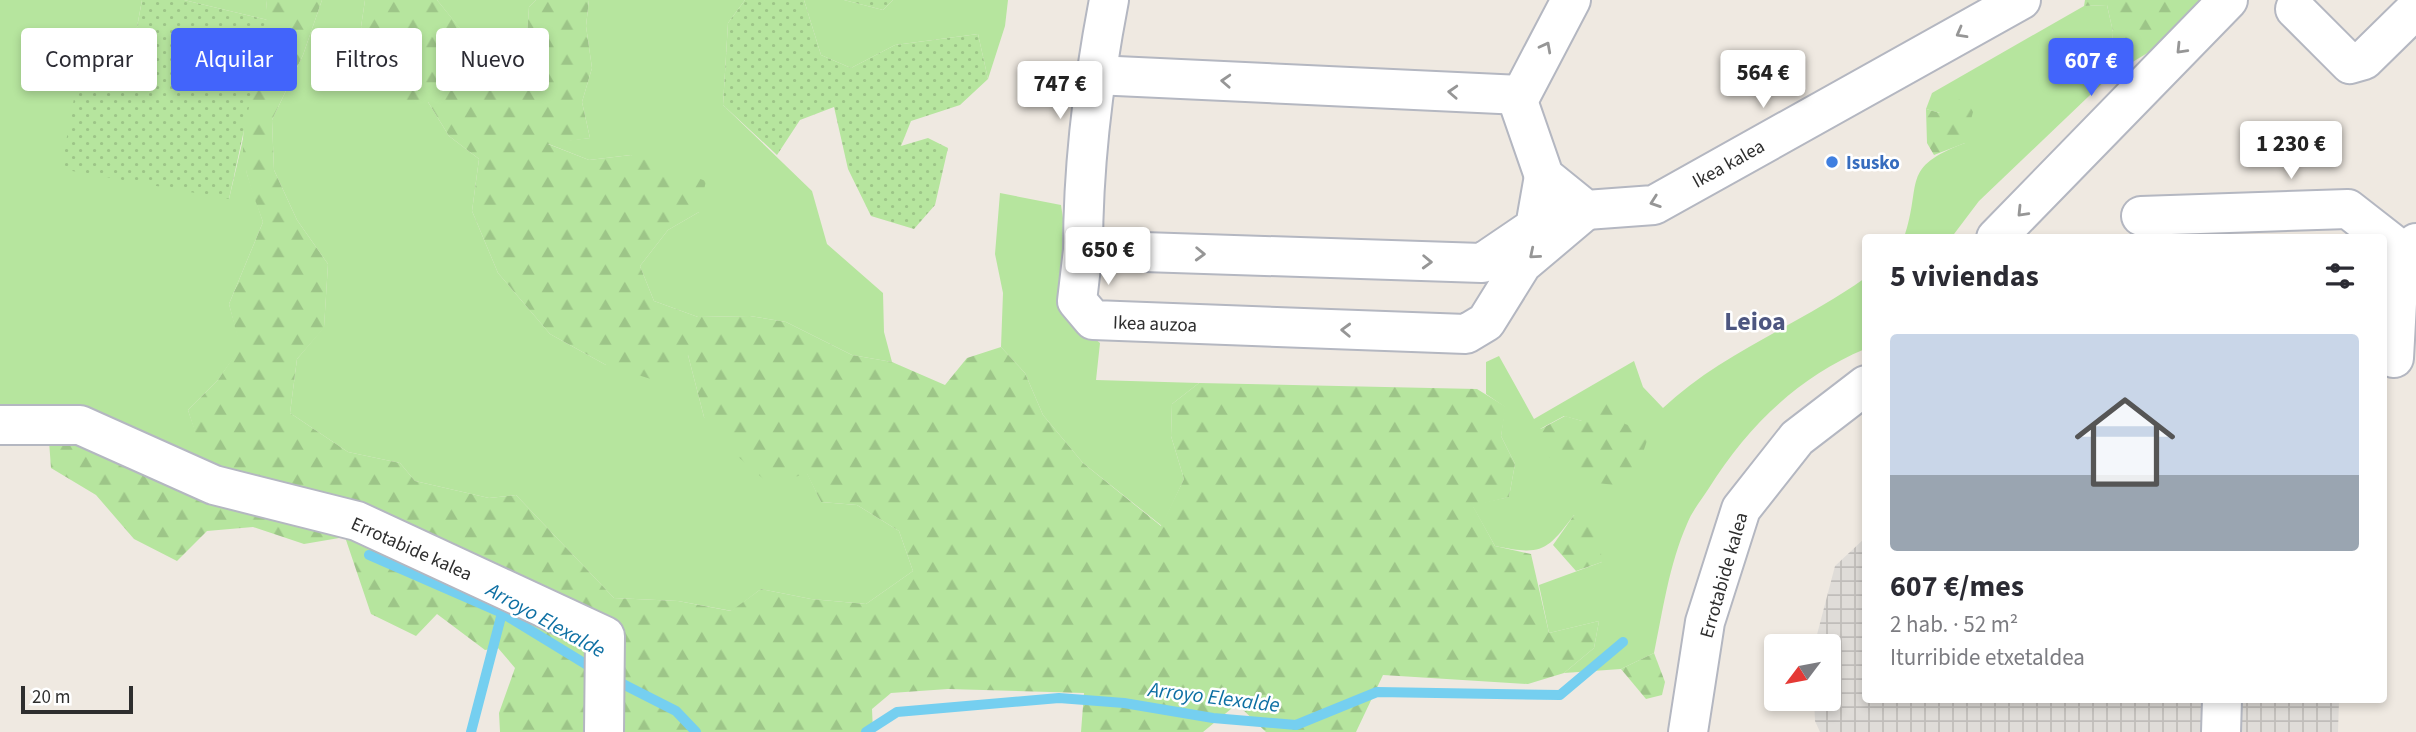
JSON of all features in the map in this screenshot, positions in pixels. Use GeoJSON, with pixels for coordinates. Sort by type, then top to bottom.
{"type":"FeatureCollection","features":[{"type":"Feature","properties":{"kind":"street","name":"Ikea auzoa"},"geometry":{"type":"LineString","coordinates":[[1109,0],[1095,75],[1083,197],[1083,250],[1077,301],[1093,320],[1466,334],[1486,322],[1521,264],[1586,210]]}},
{"type":"Feature","properties":{"kind":"street","name":"Ikea kalea"},"geometry":{"type":"LineString","coordinates":[[1586,210],[1654,205],[2021,0]]}},
{"type":"Feature","properties":{"kind":"street"},"geometry":{"type":"LineString","coordinates":[[2000,234],[2228,0]]}},
{"type":"Feature","properties":{"kind":"street"},"geometry":{"type":"LineString","coordinates":[[1083,250],[1482,263],[1535,227],[1544,176],[1518,101],[1569,1]]}},
{"type":"Feature","properties":{"kind":"street"},"geometry":{"type":"LineString","coordinates":[[2295,9],[2350,64],[2364,60],[2416,9]]}},
{"type":"Feature","properties":{"kind":"street"},"geometry":{"type":"LineString","coordinates":[[1095,75],[1521,95]]}},
{"type":"Feature","properties":{"kind":"street"},"geometry":{"type":"LineString","coordinates":[[1544,176],[1586,210]]}},
{"type":"Feature","properties":{"kind":"street"},"geometry":{"type":"LineString","coordinates":[[2140,216],[2348,209],[2413,247],[2399,267],[2398,358]]}},
{"type":"Feature","properties":{"kind":"street","name":"Errotabide kalea"},"geometry":{"type":"LineString","coordinates":[[1688,732],[1705,622],[1741,509],[1797,438],[1862,388]]}},
{"type":"Feature","properties":{"kind":"street","name":"Errotabide kalea"},"geometry":{"type":"LineString","coordinates":[[0,425],[80,425],[214,485],[357,521],[605,636],[604,732]]}},
{"type":"Feature","properties":{"kind":"street"},"geometry":{"type":"LineString","coordinates":[[2221,703],[2221,732]]}},
{"type":"Feature","properties":{"kind":"green space"},"geometry":{"type":"Polygon","coordinates":[[[0,0],[142,0],[137,28],[21,28],[21,91],[107,91],[229,199],[243,139],[247,174],[263,222],[229,304],[241,347],[218,380],[188,410],[201,448],[181,495],[89,448],[49,441],[0,440],[0,0]]]}},
{"type":"Feature","properties":{"kind":"green space"},"geometry":{"type":"Polygon","coordinates":[[[142,0],[184,0],[268,20],[266,28],[171,28],[171,91],[253,91],[229,199],[61,169],[75,91],[157,91],[157,28],[137,28],[142,0]]]}},
{"type":"Feature","properties":{"kind":"green space"},"geometry":{"type":"Polygon","coordinates":[[[184,0],[266,0],[268,20],[184,0]]]}},
{"type":"Feature","properties":{"kind":"green space"},"geometry":{"type":"Polygon","coordinates":[[[266,0],[322,0],[297,68],[297,28],[266,28],[266,0]]]}},
{"type":"Feature","properties":{"kind":"green space"},"geometry":{"type":"Polygon","coordinates":[[[322,0],[365,0],[362,28],[312,28],[322,0]]]}},
{"type":"Feature","properties":{"kind":"green space"},"geometry":{"type":"Polygon","coordinates":[[[365,0],[437,0],[460,28],[436,28],[436,91],[549,91],[549,28],[528,28],[529,7],[536,0],[589,0],[586,26],[592,68],[582,102],[590,138],[548,144],[589,160],[631,155],[706,181],[699,212],[668,230],[640,266],[654,301],[698,317],[750,316],[786,322],[852,355],[892,362],[945,385],[967,358],[1001,347],[1025,373],[1043,415],[1083,463],[1161,526],[1184,479],[1171,436],[1172,404],[1199,383],[1477,389],[1506,407],[1501,436],[1515,464],[1509,497],[1473,506],[1495,546],[1531,554],[1549,633],[1599,621],[1594,648],[1564,673],[1528,684],[1383,675],[1356,732],[1266,732],[1237,704],[1203,732],[1081,732],[1084,693],[948,689],[891,693],[872,709],[873,732],[500,732],[499,713],[515,668],[498,648],[485,650],[437,614],[416,636],[371,614],[345,537],[304,544],[253,527],[207,531],[177,561],[134,539],[96,495],[51,468],[49,441],[89,448],[181,494],[200,448],[188,410],[218,380],[240,347],[229,304],[263,222],[252,192],[243,149],[252,91],[286,91],[272,120],[274,170],[297,220],[328,264],[324,328],[297,359],[290,413],[348,452],[400,463],[415,481],[489,498],[516,495],[614,598],[678,601],[731,611],[761,589],[811,599],[866,604],[913,571],[899,531],[857,505],[821,502],[807,474],[768,483],[735,454],[704,417],[688,355],[654,380],[606,365],[550,334],[498,273],[472,211],[479,159],[449,136],[428,102],[399,107],[391,91],[422,91],[422,28],[361,28],[365,0]]]}},
{"type":"Feature","properties":{"kind":"green space"},"geometry":{"type":"Polygon","coordinates":[[[437,0],[536,0],[529,7],[528,28],[460,28],[437,0]]]}},
{"type":"Feature","properties":{"kind":"green space"},"geometry":{"type":"Polygon","coordinates":[[[589,0],[745,0],[728,23],[723,105],[812,191],[827,244],[883,293],[884,332],[892,362],[852,355],[786,322],[750,316],[698,317],[654,301],[640,266],[668,230],[699,212],[631,155],[589,160],[546,143],[590,138],[582,102],[592,68],[586,26],[589,0]]]}},
{"type":"Feature","properties":{"kind":"green space"},"geometry":{"type":"Polygon","coordinates":[[[745,0],[804,0],[821,55],[851,68],[895,45],[978,34],[988,79],[960,105],[911,121],[901,146],[928,138],[948,148],[935,205],[914,229],[871,216],[848,169],[834,107],[800,120],[777,155],[723,105],[728,23],[745,0]]]}},
{"type":"Feature","properties":{"kind":"green space"},"geometry":{"type":"Polygon","coordinates":[[[804,0],[844,0],[883,10],[893,0],[1008,0],[1005,26],[988,79],[978,34],[895,45],[851,68],[821,55],[804,0]]]}},
{"type":"Feature","properties":{"kind":"green space"},"geometry":{"type":"Polygon","coordinates":[[[844,0],[893,0],[883,10],[844,0]]]}},
{"type":"Feature","properties":{"kind":"green space"},"geometry":{"type":"Polygon","coordinates":[[[2085,0],[2199,0],[2199,11],[2174,37],[2111,75],[2113,32],[2107,5],[2084,6],[2085,0]]]}},
{"type":"Feature","properties":{"kind":"green space"},"geometry":{"type":"Polygon","coordinates":[[[2107,5],[2113,32],[2111,75],[1979,201],[1954,234],[1905,234],[1914,190],[1922,169],[1944,152],[1965,143],[1940,113],[1926,109],[1932,93],[2084,6],[2107,5]]]}},
{"type":"Feature","properties":{"kind":"green space"},"geometry":{"type":"Polygon","coordinates":[[[311,32],[311,91],[418,91],[449,136],[479,159],[472,211],[498,273],[550,334],[606,365],[688,355],[704,417],[807,473],[821,502],[857,505],[899,531],[913,571],[866,604],[811,599],[761,589],[732,611],[678,601],[614,598],[516,495],[489,498],[415,481],[400,463],[348,452],[290,413],[297,359],[324,327],[328,264],[297,220],[274,170],[272,120],[286,91],[297,91],[297,68],[311,32]]]}},
{"type":"Feature","properties":{"kind":"green space"},"geometry":{"type":"Polygon","coordinates":[[[1964,96],[1973,112],[1965,143],[1934,155],[1927,143],[1926,109],[1940,113],[1964,96]]]}},
{"type":"Feature","properties":{"kind":"green space"},"geometry":{"type":"Polygon","coordinates":[[[1000,193],[1061,205],[1065,231],[1060,289],[1068,317],[1100,343],[1096,380],[1199,383],[1172,404],[1171,436],[1184,479],[1162,526],[1083,463],[1043,415],[1025,373],[1001,347],[1003,293],[995,254],[1000,193]]]}},
{"type":"Feature","properties":{"kind":"green space"},"geometry":{"type":"Polygon","coordinates":[[[1862,280],[1862,350],[1796,389],[1757,425],[1724,466],[1692,514],[1681,540],[1667,588],[1654,653],[1621,669],[1564,673],[1594,648],[1599,621],[1549,633],[1539,585],[1602,562],[1574,515],[1549,544],[1541,548],[1522,550],[1495,546],[1472,505],[1509,497],[1515,464],[1501,436],[1505,407],[1486,394],[1486,362],[1499,356],[1534,419],[1634,361],[1643,387],[1663,408],[1710,371],[1862,280]],[[1564,416],[1540,429],[1582,421],[1564,416]]]}},
{"type":"Feature","properties":{"kind":"green space"},"geometry":{"type":"Polygon","coordinates":[[[1598,400],[1618,405],[1625,424],[1650,432],[1639,464],[1615,485],[1579,481],[1543,452],[1539,430],[1565,416],[1582,421],[1598,400]]]}},
{"type":"Feature","properties":{"kind":"green space"},"geometry":{"type":"Polygon","coordinates":[[[1574,515],[1598,527],[1602,562],[1576,571],[1553,545],[1574,515]]]}},
{"type":"Feature","properties":{"kind":"green space"},"geometry":{"type":"Polygon","coordinates":[[[1654,653],[1665,682],[1662,695],[1646,699],[1621,669],[1654,653]]]}},
{"type":"Feature","properties":{"kind":"shaded area"},"geometry":{"type":"Polygon","coordinates":[[[1862,541],[1862,703],[2339,703],[2338,732],[1820,732],[1815,711],[1841,711],[1841,634],[1817,634],[1835,566],[1862,541]]]}},
{"type":"Feature","properties":{"kind":"waterway","name":"Arroyo Elexalde"},"geometry":{"type":"LineString","coordinates":[[369,555],[502,613],[597,671]]}},
{"type":"Feature","properties":{"kind":"waterway"},"geometry":{"type":"LineString","coordinates":[[471,732],[502,613]]}},
{"type":"Feature","properties":{"kind":"waterway","name":"Arroyo Elexalde"},"geometry":{"type":"LineString","coordinates":[[866,732],[897,712],[1059,698],[1124,703],[1213,718],[1296,725],[1377,692],[1560,695],[1623,642]]}},
{"type":"Feature","properties":{"kind":"waterway","name":"Arroyo Elexalde"},"geometry":{"type":"LineString","coordinates":[[611,678],[676,711],[696,732]]}},
{"type":"Feature","properties":{"kind":"place","name":"Isusko"},"geometry":{"type":"Point","coordinates":[1832,162]}},
{"type":"Feature","properties":{"kind":"district","name":"Leioa"},"geometry":{"type":"Point","coordinates":[1755,321]}}]}
